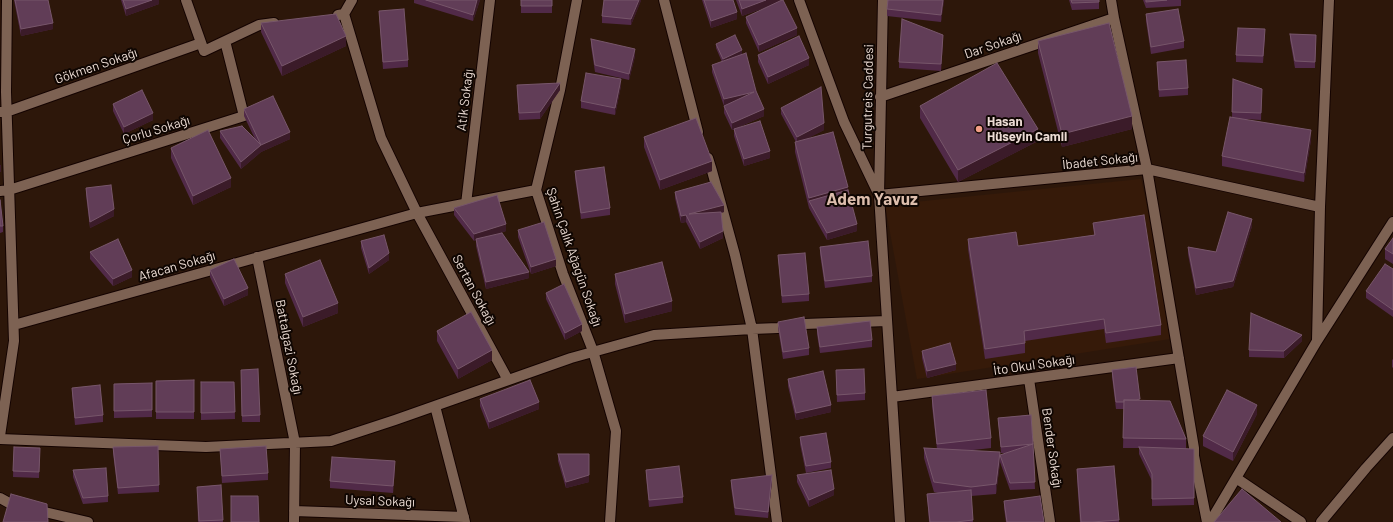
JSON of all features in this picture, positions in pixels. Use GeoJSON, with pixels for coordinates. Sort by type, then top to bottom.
{"type":"FeatureCollection","features":[{"type":"Feature","properties":{"kind":"street"},"geometry":{"type":"LineString","coordinates":[[7,0],[3,112],[5,190],[14,341],[0,437],[206,447],[331,441],[571,358],[654,335],[778,328],[804,324],[887,321]]}},
{"type":"Feature","properties":{"kind":"street"},"geometry":{"type":"LineString","coordinates":[[186,0],[204,51],[259,25],[282,22]]}},
{"type":"Feature","properties":{"kind":"street"},"geometry":{"type":"LineString","coordinates":[[328,16],[344,14],[352,0]]}},
{"type":"Feature","properties":{"kind":"street","name":"Atik Sokağı"},"geometry":{"type":"LineString","coordinates":[[466,204],[490,0]]}},
{"type":"Feature","properties":{"kind":"street","name":"Şahin Çalık Ağagün Sokağı"},"geometry":{"type":"LineString","coordinates":[[577,0],[560,90],[536,190],[563,274],[593,351],[616,431],[610,522]]}},
{"type":"Feature","properties":{"kind":"street"},"geometry":{"type":"LineString","coordinates":[[664,0],[696,128],[712,171],[736,255],[752,329],[777,522]]}},
{"type":"Feature","properties":{"kind":"street"},"geometry":{"type":"LineString","coordinates":[[798,0],[844,122],[879,195]]}},
{"type":"Feature","properties":{"kind":"street","name":"Turgutreis Caddesi"},"geometry":{"type":"LineString","coordinates":[[883,0],[879,195],[900,522]]}},
{"type":"Feature","properties":{"kind":"street"},"geometry":{"type":"LineString","coordinates":[[1111,0],[1147,169],[1194,448],[1194,456],[1207,522]]}},
{"type":"Feature","properties":{"kind":"street"},"geometry":{"type":"LineString","coordinates":[[1317,341],[1320,208],[1329,0]]}},
{"type":"Feature","properties":{"kind":"street","name":"Sertan Sokağı"},"geometry":{"type":"LineString","coordinates":[[344,14],[381,138],[417,213],[508,380]]}},
{"type":"Feature","properties":{"kind":"street","name":"Dar Sokağı"},"geometry":{"type":"LineString","coordinates":[[880,98],[1114,18]]}},
{"type":"Feature","properties":{"kind":"street","name":"Çorlu Sokağı"},"geometry":{"type":"LineString","coordinates":[[5,190],[244,116],[224,41]]}},
{"type":"Feature","properties":{"kind":"street","name":"Gökmen Sokağı"},"geometry":{"type":"LineString","coordinates":[[3,112],[201,43]]}},
{"type":"Feature","properties":{"kind":"street","name":"İbadet Sokağı"},"geometry":{"type":"LineString","coordinates":[[879,195],[1147,169],[1320,208]]}},
{"type":"Feature","properties":{"kind":"street","name":"Afacan Sokağı"},"geometry":{"type":"LineString","coordinates":[[14,325],[417,213],[536,190]]}},
{"type":"Feature","properties":{"kind":"street"},"geometry":{"type":"LineString","coordinates":[[1210,522],[1317,341],[1393,222]]}},
{"type":"Feature","properties":{"kind":"street","name":"Battalgazi Sokağı"},"geometry":{"type":"LineString","coordinates":[[257,257],[295,442],[294,522]]}},
{"type":"Feature","properties":{"kind":"street","name":"İto Okul Sokağı"},"geometry":{"type":"LineString","coordinates":[[892,397],[1179,358]]}},
{"type":"Feature","properties":{"kind":"street","name":"Bender Sokağı"},"geometry":{"type":"LineString","coordinates":[[1029,379],[1050,522]]}},
{"type":"Feature","properties":{"kind":"street"},"geometry":{"type":"LineString","coordinates":[[435,406],[464,519]]}},
{"type":"Feature","properties":{"kind":"street"},"geometry":{"type":"LineString","coordinates":[[1321,522],[1393,438]]}},
{"type":"Feature","properties":{"kind":"street"},"geometry":{"type":"LineString","coordinates":[[1236,478],[1301,522]]}},
{"type":"Feature","properties":{"kind":"street"},"geometry":{"type":"LineString","coordinates":[[0,498],[18,506],[88,522]]}},
{"type":"Feature","properties":{"kind":"street","name":"Uysal Sokağı"},"geometry":{"type":"LineString","coordinates":[[294,511],[464,519]]}},
{"type":"Feature","properties":{"kind":"shaded area"},"geometry":{"type":"Polygon","coordinates":[[[1141,179],[1176,338],[917,379],[885,205],[1141,179]]]}},
{"type":"Feature","properties":{"kind":"building"},"geometry":{"type":"Polygon","coordinates":[[[15,0],[48,0],[53,23],[21,29],[15,0]]]}},
{"type":"Feature","properties":{"kind":"building"},"geometry":{"type":"Polygon","coordinates":[[[123,0],[152,0],[126,9],[123,0]]]}},
{"type":"Feature","properties":{"kind":"building"},"geometry":{"type":"Polygon","coordinates":[[[426,0],[477,0],[473,15],[426,0]]]}},
{"type":"Feature","properties":{"kind":"building"},"geometry":{"type":"Polygon","coordinates":[[[521,0],[552,0],[552,6],[521,6],[521,0]]]}},
{"type":"Feature","properties":{"kind":"building"},"geometry":{"type":"Polygon","coordinates":[[[604,0],[639,0],[631,19],[602,16],[604,0]]]}},
{"type":"Feature","properties":{"kind":"building"},"geometry":{"type":"Polygon","coordinates":[[[704,0],[733,0],[737,12],[711,21],[704,0]]]}},
{"type":"Feature","properties":{"kind":"building"},"geometry":{"type":"Polygon","coordinates":[[[739,0],[766,0],[742,9],[739,0]]]}},
{"type":"Feature","properties":{"kind":"building"},"geometry":{"type":"Polygon","coordinates":[[[782,0],[797,28],[759,45],[746,17],[782,0]]]}},
{"type":"Feature","properties":{"kind":"building"},"geometry":{"type":"Polygon","coordinates":[[[888,0],[943,0],[941,15],[887,9],[888,0]]]}},
{"type":"Feature","properties":{"kind":"building"},"geometry":{"type":"Polygon","coordinates":[[[1071,0],[1099,0],[1099,2],[1072,3],[1071,0]]]}},
{"type":"Feature","properties":{"kind":"building"},"geometry":{"type":"Polygon","coordinates":[[[1146,0],[1167,0],[1146,2],[1146,0]]]}},
{"type":"Feature","properties":{"kind":"building"},"geometry":{"type":"Polygon","coordinates":[[[404,9],[408,60],[383,62],[379,11],[404,9]]]}},
{"type":"Feature","properties":{"kind":"building"},"geometry":{"type":"Polygon","coordinates":[[[1178,9],[1184,41],[1151,47],[1146,14],[1178,9]]]}},
{"type":"Feature","properties":{"kind":"building"},"geometry":{"type":"Polygon","coordinates":[[[336,14],[346,36],[282,66],[261,23],[336,14]]]}},
{"type":"Feature","properties":{"kind":"building"},"geometry":{"type":"Polygon","coordinates":[[[902,19],[943,35],[941,64],[899,62],[902,19]]]}},
{"type":"Feature","properties":{"kind":"building"},"geometry":{"type":"Polygon","coordinates":[[[1109,23],[1132,116],[1062,134],[1038,41],[1109,23]]]}},
{"type":"Feature","properties":{"kind":"building"},"geometry":{"type":"Polygon","coordinates":[[[1238,28],[1265,29],[1263,56],[1236,55],[1238,28]]]}},
{"type":"Feature","properties":{"kind":"building"},"geometry":{"type":"Polygon","coordinates":[[[1290,34],[1316,35],[1315,62],[1295,61],[1290,34]]]}},
{"type":"Feature","properties":{"kind":"building"},"geometry":{"type":"Polygon","coordinates":[[[735,35],[742,50],[723,59],[716,44],[735,35]]]}},
{"type":"Feature","properties":{"kind":"building"},"geometry":{"type":"Polygon","coordinates":[[[799,36],[809,58],[768,77],[758,55],[799,36]]]}},
{"type":"Feature","properties":{"kind":"building"},"geometry":{"type":"Polygon","coordinates":[[[591,39],[635,49],[629,74],[595,65],[591,39]]]}},
{"type":"Feature","properties":{"kind":"building"},"geometry":{"type":"Polygon","coordinates":[[[746,53],[756,91],[764,109],[732,123],[724,106],[754,92],[724,99],[712,65],[746,53]]]}},
{"type":"Feature","properties":{"kind":"building"},"geometry":{"type":"Polygon","coordinates":[[[1186,60],[1188,88],[1159,90],[1157,62],[1186,60]]]}},
{"type":"Feature","properties":{"kind":"building","name":"Hasan Hüseyin Camii"},"geometry":{"type":"Polygon","coordinates":[[[997,63],[1038,129],[958,170],[920,106],[997,63]]]}},
{"type":"Feature","properties":{"kind":"building"},"geometry":{"type":"Polygon","coordinates":[[[586,73],[621,79],[615,108],[581,101],[586,73]]]}},
{"type":"Feature","properties":{"kind":"building"},"geometry":{"type":"Polygon","coordinates":[[[1233,79],[1262,89],[1261,113],[1232,112],[1233,79]]]}},
{"type":"Feature","properties":{"kind":"building"},"geometry":{"type":"Polygon","coordinates":[[[560,83],[540,112],[519,113],[517,85],[560,83]]]}},
{"type":"Feature","properties":{"kind":"building"},"geometry":{"type":"Polygon","coordinates":[[[821,87],[824,123],[797,137],[781,108],[821,87]]]}},
{"type":"Feature","properties":{"kind":"building"},"geometry":{"type":"Polygon","coordinates":[[[142,90],[153,113],[124,127],[113,104],[142,90]]]}},
{"type":"Feature","properties":{"kind":"building"},"geometry":{"type":"Polygon","coordinates":[[[273,96],[290,132],[261,145],[244,109],[273,96]]]}},
{"type":"Feature","properties":{"kind":"building"},"geometry":{"type":"Polygon","coordinates":[[[1230,117],[1311,130],[1304,173],[1222,156],[1230,117]]]}},
{"type":"Feature","properties":{"kind":"building"},"geometry":{"type":"Polygon","coordinates":[[[696,118],[712,161],[660,180],[644,137],[696,118]]]}},
{"type":"Feature","properties":{"kind":"building"},"geometry":{"type":"Polygon","coordinates":[[[760,121],[770,151],[744,159],[734,129],[760,121]]]}},
{"type":"Feature","properties":{"kind":"building"},"geometry":{"type":"Polygon","coordinates":[[[242,126],[261,145],[241,162],[220,131],[242,126]]]}},
{"type":"Feature","properties":{"kind":"building"},"geometry":{"type":"Polygon","coordinates":[[[208,130],[231,178],[193,196],[171,148],[208,130]]]}},
{"type":"Feature","properties":{"kind":"building"},"geometry":{"type":"Polygon","coordinates":[[[833,132],[848,187],[809,198],[795,142],[833,132]]]}},
{"type":"Feature","properties":{"kind":"building"},"geometry":{"type":"Polygon","coordinates":[[[604,167],[610,208],[581,213],[575,171],[604,167]]]}},
{"type":"Feature","properties":{"kind":"building"},"geometry":{"type":"Polygon","coordinates":[[[711,182],[724,205],[689,214],[721,212],[723,231],[700,242],[686,215],[681,216],[675,192],[711,182]]]}},
{"type":"Feature","properties":{"kind":"building"},"geometry":{"type":"Polygon","coordinates":[[[111,185],[114,209],[90,222],[86,188],[111,185]]]}},
{"type":"Feature","properties":{"kind":"building"},"geometry":{"type":"Polygon","coordinates":[[[848,190],[857,224],[827,233],[809,201],[848,190]]]}},
{"type":"Feature","properties":{"kind":"building"},"geometry":{"type":"Polygon","coordinates":[[[497,195],[506,224],[474,234],[454,208],[497,195]]]}},
{"type":"Feature","properties":{"kind":"building"},"geometry":{"type":"Polygon","coordinates":[[[0,200],[3,226],[0,226],[0,200]]]}},
{"type":"Feature","properties":{"kind":"building"},"geometry":{"type":"Polygon","coordinates":[[[1228,212],[1252,219],[1233,281],[1196,288],[1188,247],[1216,252],[1228,212]]]}},
{"type":"Feature","properties":{"kind":"building"},"geometry":{"type":"Polygon","coordinates":[[[1144,215],[1161,325],[1106,333],[1104,319],[1024,331],[1025,343],[985,349],[968,239],[1016,232],[1018,246],[1095,235],[1093,223],[1144,215]]]}},
{"type":"Feature","properties":{"kind":"building"},"geometry":{"type":"Polygon","coordinates":[[[544,222],[556,259],[531,267],[518,230],[544,222]]]}},
{"type":"Feature","properties":{"kind":"building"},"geometry":{"type":"Polygon","coordinates":[[[502,233],[529,272],[486,282],[476,239],[502,233]]]}},
{"type":"Feature","properties":{"kind":"building"},"geometry":{"type":"Polygon","coordinates":[[[384,235],[389,253],[369,268],[361,241],[384,235]]]}},
{"type":"Feature","properties":{"kind":"building"},"geometry":{"type":"Polygon","coordinates":[[[1393,238],[1393,254],[1385,249],[1393,238]]]}},
{"type":"Feature","properties":{"kind":"building"},"geometry":{"type":"Polygon","coordinates":[[[118,239],[132,270],[113,279],[90,252],[118,239]]]}},
{"type":"Feature","properties":{"kind":"building"},"geometry":{"type":"Polygon","coordinates":[[[868,241],[872,276],[825,281],[820,247],[868,241]]]}},
{"type":"Feature","properties":{"kind":"building"},"geometry":{"type":"Polygon","coordinates":[[[805,253],[809,294],[782,296],[778,255],[805,253]]]}},
{"type":"Feature","properties":{"kind":"building"},"geometry":{"type":"Polygon","coordinates":[[[234,259],[248,288],[224,299],[210,270],[234,259]]]}},
{"type":"Feature","properties":{"kind":"building"},"geometry":{"type":"Polygon","coordinates":[[[320,260],[338,303],[303,317],[285,274],[320,260]]]}},
{"type":"Feature","properties":{"kind":"building"},"geometry":{"type":"Polygon","coordinates":[[[662,262],[672,301],[625,314],[615,274],[662,262]]]}},
{"type":"Feature","properties":{"kind":"building"},"geometry":{"type":"Polygon","coordinates":[[[1385,264],[1393,269],[1393,310],[1366,291],[1385,264]]]}},
{"type":"Feature","properties":{"kind":"building"},"geometry":{"type":"Polygon","coordinates":[[[564,284],[582,324],[565,333],[546,293],[564,284]]]}},
{"type":"Feature","properties":{"kind":"building"},"geometry":{"type":"Polygon","coordinates":[[[471,312],[492,350],[458,369],[437,331],[471,312]]]}},
{"type":"Feature","properties":{"kind":"building"},"geometry":{"type":"Polygon","coordinates":[[[1251,313],[1302,335],[1284,351],[1249,350],[1251,313]]]}},
{"type":"Feature","properties":{"kind":"building"},"geometry":{"type":"Polygon","coordinates":[[[804,317],[809,348],[783,352],[778,322],[804,317]]]}},
{"type":"Feature","properties":{"kind":"building"},"geometry":{"type":"Polygon","coordinates":[[[870,321],[872,340],[820,347],[817,327],[870,321]]]}},
{"type":"Feature","properties":{"kind":"building"},"geometry":{"type":"Polygon","coordinates":[[[950,343],[956,364],[927,371],[922,351],[950,343]]]}},
{"type":"Feature","properties":{"kind":"building"},"geometry":{"type":"Polygon","coordinates":[[[1136,367],[1140,399],[1116,402],[1112,370],[1136,367]]]}},
{"type":"Feature","properties":{"kind":"building"},"geometry":{"type":"Polygon","coordinates":[[[258,369],[260,415],[242,416],[241,370],[258,369]]]}},
{"type":"Feature","properties":{"kind":"building"},"geometry":{"type":"Polygon","coordinates":[[[864,369],[865,393],[837,395],[836,370],[864,369]]]}},
{"type":"Feature","properties":{"kind":"building"},"geometry":{"type":"Polygon","coordinates":[[[823,371],[831,405],[796,413],[788,379],[823,371]]]}},
{"type":"Feature","properties":{"kind":"building"},"geometry":{"type":"Polygon","coordinates":[[[194,380],[194,412],[156,412],[156,381],[194,380]]]}},
{"type":"Feature","properties":{"kind":"building"},"geometry":{"type":"Polygon","coordinates":[[[530,380],[539,402],[489,422],[480,399],[530,380]]]}},
{"type":"Feature","properties":{"kind":"building"},"geometry":{"type":"Polygon","coordinates":[[[201,382],[234,382],[235,412],[201,413],[201,382]]]}},
{"type":"Feature","properties":{"kind":"building"},"geometry":{"type":"Polygon","coordinates":[[[152,383],[152,410],[114,411],[114,384],[152,383]]]}},
{"type":"Feature","properties":{"kind":"building"},"geometry":{"type":"Polygon","coordinates":[[[100,385],[103,415],[75,418],[72,388],[100,385]]]}},
{"type":"Feature","properties":{"kind":"building"},"geometry":{"type":"Polygon","coordinates":[[[986,390],[991,438],[937,444],[932,396],[986,390]]]}},
{"type":"Feature","properties":{"kind":"building"},"geometry":{"type":"Polygon","coordinates":[[[1227,390],[1257,405],[1233,452],[1203,436],[1227,390]]]}},
{"type":"Feature","properties":{"kind":"building"},"geometry":{"type":"Polygon","coordinates":[[[1124,400],[1170,401],[1186,439],[1123,438],[1124,400]]]}},
{"type":"Feature","properties":{"kind":"building"},"geometry":{"type":"Polygon","coordinates":[[[1031,415],[1033,444],[1001,447],[998,418],[1031,415]]]}},
{"type":"Feature","properties":{"kind":"building"},"geometry":{"type":"Polygon","coordinates":[[[826,433],[831,462],[806,466],[800,437],[826,433]]]}},
{"type":"Feature","properties":{"kind":"building"},"geometry":{"type":"Polygon","coordinates":[[[1033,444],[1035,482],[1010,483],[1000,455],[1033,444]]]}},
{"type":"Feature","properties":{"kind":"building"},"geometry":{"type":"Polygon","coordinates":[[[158,446],[159,485],[118,488],[113,447],[158,446]]]}},
{"type":"Feature","properties":{"kind":"building"},"geometry":{"type":"Polygon","coordinates":[[[266,446],[268,473],[222,476],[220,449],[266,446]]]}},
{"type":"Feature","properties":{"kind":"building"},"geometry":{"type":"Polygon","coordinates":[[[14,447],[40,448],[39,472],[13,471],[14,447]]]}},
{"type":"Feature","properties":{"kind":"building"},"geometry":{"type":"Polygon","coordinates":[[[1139,447],[1194,449],[1194,498],[1152,499],[1152,474],[1139,447]]]}},
{"type":"Feature","properties":{"kind":"building"},"geometry":{"type":"Polygon","coordinates":[[[924,448],[1000,452],[996,484],[971,487],[934,482],[924,448]]]}},
{"type":"Feature","properties":{"kind":"building"},"geometry":{"type":"Polygon","coordinates":[[[558,454],[589,454],[589,475],[566,482],[558,454]]]}},
{"type":"Feature","properties":{"kind":"building"},"geometry":{"type":"Polygon","coordinates":[[[332,457],[395,461],[393,486],[330,481],[332,457]]]}},
{"type":"Feature","properties":{"kind":"building"},"geometry":{"type":"Polygon","coordinates":[[[679,466],[683,497],[649,500],[646,470],[679,466]]]}},
{"type":"Feature","properties":{"kind":"building"},"geometry":{"type":"Polygon","coordinates":[[[1114,466],[1119,520],[1081,522],[1077,469],[1114,466]]]}},
{"type":"Feature","properties":{"kind":"building"},"geometry":{"type":"Polygon","coordinates":[[[106,468],[108,496],[83,498],[73,470],[106,468]]]}},
{"type":"Feature","properties":{"kind":"building"},"geometry":{"type":"Polygon","coordinates":[[[831,470],[834,489],[809,500],[797,475],[831,470]]]}},
{"type":"Feature","properties":{"kind":"building"},"geometry":{"type":"Polygon","coordinates":[[[772,475],[768,512],[735,508],[731,480],[772,475]]]}},
{"type":"Feature","properties":{"kind":"building"},"geometry":{"type":"Polygon","coordinates":[[[221,485],[223,520],[199,521],[197,487],[221,485]]]}},
{"type":"Feature","properties":{"kind":"building"},"geometry":{"type":"Polygon","coordinates":[[[1242,489],[1281,522],[1214,522],[1242,489]]]}},
{"type":"Feature","properties":{"kind":"building"},"geometry":{"type":"Polygon","coordinates":[[[971,490],[973,520],[956,522],[930,522],[927,494],[971,490]]]}},
{"type":"Feature","properties":{"kind":"building"},"geometry":{"type":"Polygon","coordinates":[[[11,494],[47,504],[48,522],[3,522],[11,494]]]}},
{"type":"Feature","properties":{"kind":"building"},"geometry":{"type":"Polygon","coordinates":[[[231,496],[258,496],[259,522],[231,522],[231,496]]]}},
{"type":"Feature","properties":{"kind":"building"},"geometry":{"type":"Polygon","coordinates":[[[1040,496],[1044,522],[1007,522],[1004,501],[1040,496]]]}},
{"type":"Feature","properties":{"kind":"place","name":"Hasan Hüseyin Camii"},"geometry":{"type":"Point","coordinates":[979,129]}},
{"type":"Feature","properties":{"kind":"district","name":"Adem Yavuz"},"geometry":{"type":"Point","coordinates":[872,199]}}]}
